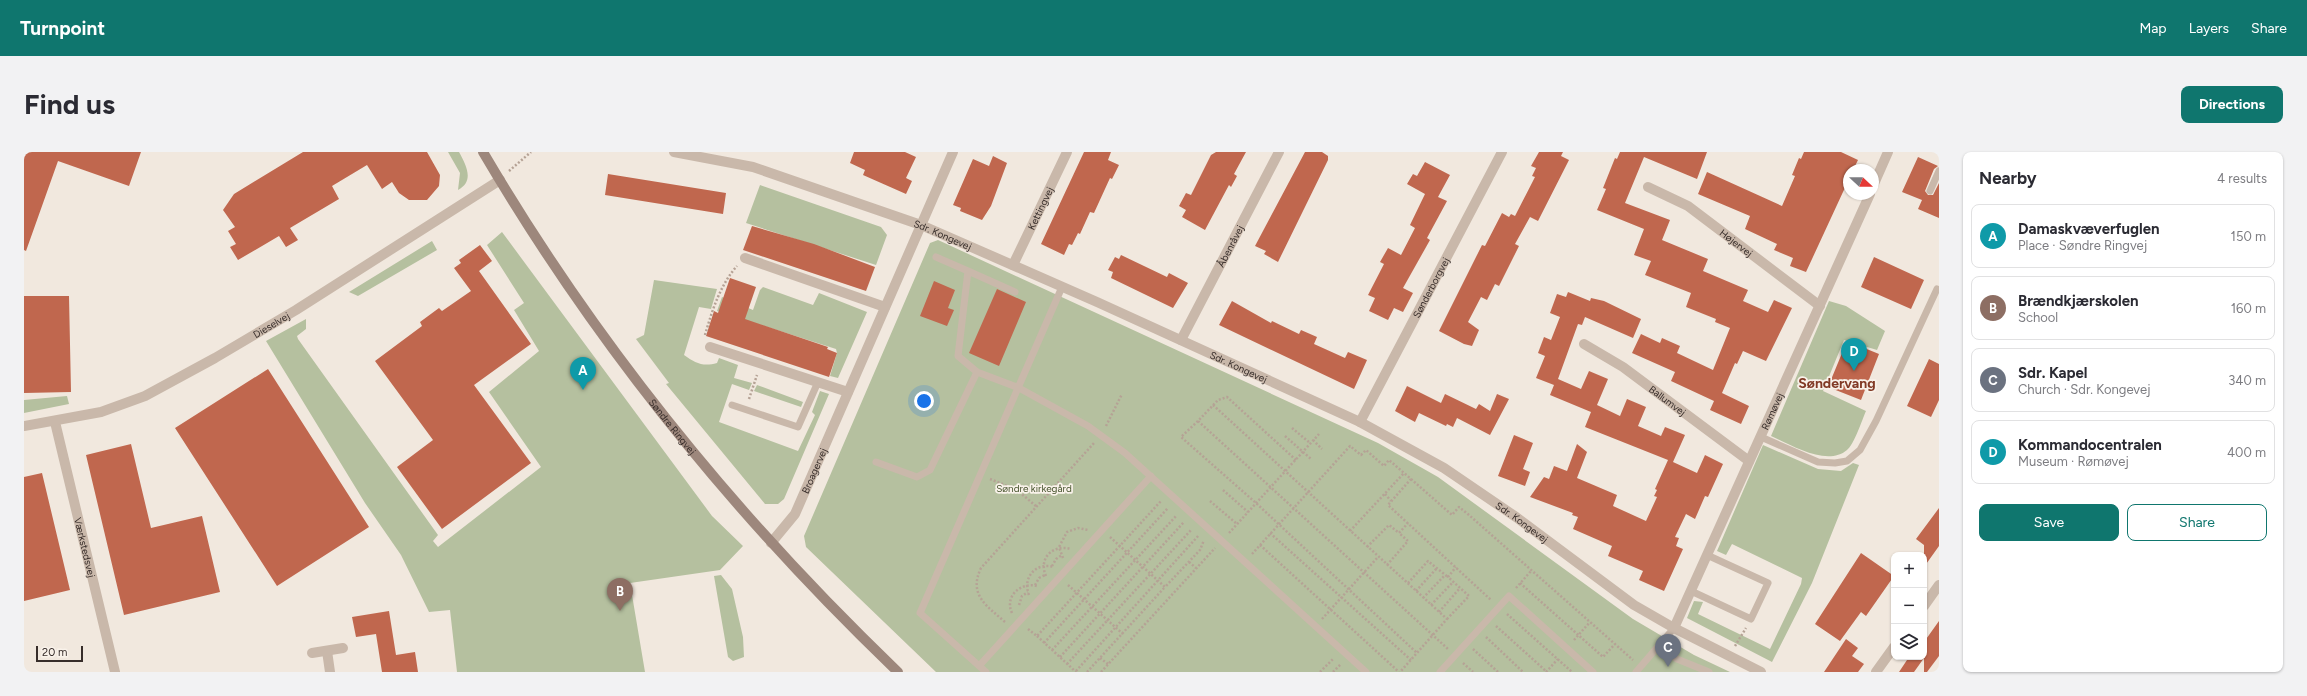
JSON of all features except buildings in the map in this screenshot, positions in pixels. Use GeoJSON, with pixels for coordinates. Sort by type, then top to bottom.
{"type":"FeatureCollection","features":[{"type":"Feature","properties":{"kind":"main road","name":"Søndre Ringvej"},"geometry":{"type":"LineString","coordinates":[[483,152],[580,305],[643,392],[771,543],[844,620],[898,672]]}},
{"type":"Feature","properties":{"kind":"street","name":"Sdr. Kongevej"},"geometry":{"type":"LineString","coordinates":[[674,152],[753,167],[921,225],[1181,340],[1360,422],[1444,468],[1516,517],[1634,605],[1674,628],[1761,672]]}},
{"type":"Feature","properties":{"kind":"street","name":"Broagervej"},"geometry":{"type":"LineString","coordinates":[[771,543],[795,514],[953,152]]}},
{"type":"Feature","properties":{"kind":"street","name":"Kettingvej"},"geometry":{"type":"LineString","coordinates":[[1013,265],[1067,152]]}},
{"type":"Feature","properties":{"kind":"street","name":"Åbenråvej"},"geometry":{"type":"LineString","coordinates":[[1181,340],[1279,152]]}},
{"type":"Feature","properties":{"kind":"street","name":"Sønderborgvej"},"geometry":{"type":"LineString","coordinates":[[1360,422],[1502,152]]}},
{"type":"Feature","properties":{"kind":"street"},"geometry":{"type":"LineString","coordinates":[[1879,172],[1888,152]]}},
{"type":"Feature","properties":{"kind":"street","name":"Dieselvej"},"geometry":{"type":"LineString","coordinates":[[24,426],[55,422],[101,412],[145,396],[215,358],[296,310],[500,180]]}},
{"type":"Feature","properties":{"kind":"street","name":"Højervej"},"geometry":{"type":"LineString","coordinates":[[1648,187],[1688,206],[1820,306]]}},
{"type":"Feature","properties":{"kind":"street","name":"Rømøvej"},"geometry":{"type":"LineString","coordinates":[[1674,628],[1867,200]]}},
{"type":"Feature","properties":{"kind":"street"},"geometry":{"type":"LineString","coordinates":[[745,258],[885,307]]}},
{"type":"Feature","properties":{"kind":"street","name":"Ballumvej"},"geometry":{"type":"LineString","coordinates":[[1584,344],[1623,367],[1749,461]]}},
{"type":"Feature","properties":{"kind":"street"},"geometry":{"type":"LineString","coordinates":[[710,346],[848,392]]}},
{"type":"Feature","properties":{"kind":"street","name":"Værkstedsvej"},"geometry":{"type":"LineString","coordinates":[[55,422],[115,672]]}},
{"type":"Feature","properties":{"kind":"street"},"geometry":{"type":"LineString","coordinates":[[1927,602],[1939,585]]}},
{"type":"Feature","properties":{"kind":"street"},"geometry":{"type":"LineString","coordinates":[[312,653],[343,648]]}},
{"type":"Feature","properties":{"kind":"street"},"geometry":{"type":"LineString","coordinates":[[327,651],[330,672]]}},
{"type":"Feature","properties":{"kind":"street"},"geometry":{"type":"LineString","coordinates":[[1876,672],[1891,651]]}},
{"type":"Feature","properties":{"kind":"lane"},"geometry":{"type":"LineString","coordinates":[[1930,191],[1939,171]]}},
{"type":"Feature","properties":{"kind":"lane"},"geometry":{"type":"LineString","coordinates":[[936,257],[1015,292]]}},
{"type":"Feature","properties":{"kind":"lane"},"geometry":{"type":"LineString","coordinates":[[968,271],[958,356],[977,372],[1019,388],[1101,435],[1151,476],[1366,672]]}},
{"type":"Feature","properties":{"kind":"lane"},"geometry":{"type":"LineString","coordinates":[[986,672],[920,613],[1062,287]]}},
{"type":"Feature","properties":{"kind":"lane"},"geometry":{"type":"LineString","coordinates":[[1761,437],[1818,462],[1835,463],[1847,461],[1860,450],[1876,421],[1937,289]]}},
{"type":"Feature","properties":{"kind":"lane"},"geometry":{"type":"LineString","coordinates":[[876,462],[918,477],[930,470],[977,372]]}},
{"type":"Feature","properties":{"kind":"lane"},"geometry":{"type":"LineString","coordinates":[[732,406],[798,427],[818,382]]}},
{"type":"Feature","properties":{"kind":"lane"},"geometry":{"type":"LineString","coordinates":[[978,666],[1151,476]]}},
{"type":"Feature","properties":{"kind":"lane"},"geometry":{"type":"LineString","coordinates":[[1691,591],[1751,619],[1768,583],[1707,555]]}},
{"type":"Feature","properties":{"kind":"lane"},"geometry":{"type":"LineString","coordinates":[[1440,672],[1509,596],[1593,672]]}},
{"type":"Feature","properties":{"kind":"lane"},"geometry":{"type":"LineString","coordinates":[[1638,669],[1659,647],[1674,628]]}},
{"type":"Feature","properties":{"kind":"lane"},"geometry":{"type":"LineString","coordinates":[[1659,647],[1677,659],[1708,672]]}},
{"type":"Feature","properties":{"kind":"path"},"geometry":{"type":"LineString","coordinates":[[500,180],[531,152]]}},
{"type":"Feature","properties":{"kind":"path"},"geometry":{"type":"LineString","coordinates":[[710,346],[705,337],[712,312],[729,275],[745,258]]}},
{"type":"Feature","properties":{"kind":"path"},"geometry":{"type":"LineString","coordinates":[[746,410],[761,363]]}},
{"type":"Feature","properties":{"kind":"path"},"geometry":{"type":"LineString","coordinates":[[1012,629],[980,598],[976,583],[981,568],[1101,435],[1122,394]]}},
{"type":"Feature","properties":{"kind":"path"},"geometry":{"type":"LineString","coordinates":[[1296,460],[1227,397],[1223,397],[1213,405],[1181,437],[1256,503],[1278,525],[1417,652]]}},
{"type":"Feature","properties":{"kind":"path"},"geometry":{"type":"LineString","coordinates":[[1213,405],[1284,472],[1447,619]]}},
{"type":"Feature","properties":{"kind":"path"},"geometry":{"type":"LineString","coordinates":[[1198,421],[1455,655]]}},
{"type":"Feature","properties":{"kind":"path"},"geometry":{"type":"LineString","coordinates":[[1292,428],[1310,444]]}},
{"type":"Feature","properties":{"kind":"path"},"geometry":{"type":"LineString","coordinates":[[1101,672],[1319,434]]}},
{"type":"Feature","properties":{"kind":"path"},"geometry":{"type":"LineString","coordinates":[[1285,436],[1311,459]]}},
{"type":"Feature","properties":{"kind":"path"},"geometry":{"type":"LineString","coordinates":[[1313,440],[1322,449]]}},
{"type":"Feature","properties":{"kind":"path"},"geometry":{"type":"LineString","coordinates":[[1245,561],[1350,446],[1361,455],[1366,450],[1384,466],[1390,460],[1452,515],[1459,507],[1615,644],[1638,669]]}},
{"type":"Feature","properties":{"kind":"path"},"geometry":{"type":"LineString","coordinates":[[1350,532],[1404,473]]}},
{"type":"Feature","properties":{"kind":"path"},"geometry":{"type":"LineString","coordinates":[[980,475],[1017,490],[1037,507]]}},
{"type":"Feature","properties":{"kind":"path"},"geometry":{"type":"LineString","coordinates":[[1411,479],[1388,505],[1572,672]]}},
{"type":"Feature","properties":{"kind":"path"},"geometry":{"type":"LineString","coordinates":[[1223,490],[1248,512]]}},
{"type":"Feature","properties":{"kind":"path"},"geometry":{"type":"LineString","coordinates":[[1385,494],[1392,501]]}},
{"type":"Feature","properties":{"kind":"path"},"geometry":{"type":"LineString","coordinates":[[1087,672],[1204,544],[1204,540],[1157,496]]}},
{"type":"Feature","properties":{"kind":"path"},"geometry":{"type":"LineString","coordinates":[[1036,636],[1161,500]]}},
{"type":"Feature","properties":{"kind":"path"},"geometry":{"type":"LineString","coordinates":[[1210,501],[1237,524]]}},
{"type":"Feature","properties":{"kind":"path"},"geometry":{"type":"LineString","coordinates":[[1044,643],[1169,507]]}},
{"type":"Feature","properties":{"kind":"path"},"geometry":{"type":"LineString","coordinates":[[1052,650],[1177,515]]}},
{"type":"Feature","properties":{"kind":"path"},"geometry":{"type":"LineString","coordinates":[[1060,657],[1184,522]]}},
{"type":"Feature","properties":{"kind":"path"},"geometry":{"type":"LineString","coordinates":[[1399,533],[1408,523]]}},
{"type":"Feature","properties":{"kind":"path"},"geometry":{"type":"LineString","coordinates":[[1368,548],[1389,525],[1408,541],[1387,565]]}},
{"type":"Feature","properties":{"kind":"path"},"geometry":{"type":"LineString","coordinates":[[1053,584],[1045,575],[1044,565],[1047,555],[1059,547],[1064,536],[1072,529],[1088,530],[1096,536]]}},
{"type":"Feature","properties":{"kind":"path"},"geometry":{"type":"LineString","coordinates":[[1067,664],[1192,529]]}},
{"type":"Feature","properties":{"kind":"path"},"geometry":{"type":"LineString","coordinates":[[1102,530],[1165,587]]}},
{"type":"Feature","properties":{"kind":"path"},"geometry":{"type":"LineString","coordinates":[[1110,537],[1116,532]]}},
{"type":"Feature","properties":{"kind":"path"},"geometry":{"type":"LineString","coordinates":[[1270,533],[1411,660]]}},
{"type":"Feature","properties":{"kind":"path"},"geometry":{"type":"LineString","coordinates":[[1046,592],[1036,585],[1027,584],[1017,589],[1010,601],[1010,610],[1019,621],[1076,672],[1199,535]]}},
{"type":"Feature","properties":{"kind":"path"},"geometry":{"type":"LineString","coordinates":[[1260,545],[1400,672],[1468,596],[1447,576],[1428,561],[1407,584]]}},
{"type":"Feature","properties":{"kind":"path"},"geometry":{"type":"LineString","coordinates":[[1059,547],[1070,549],[1080,555]]}},
{"type":"Feature","properties":{"kind":"path"},"geometry":{"type":"LineString","coordinates":[[1059,547],[1069,566]]}},
{"type":"Feature","properties":{"kind":"path"},"geometry":{"type":"LineString","coordinates":[[1052,566],[1056,559],[1062,555]]}},
{"type":"Feature","properties":{"kind":"path"},"geometry":{"type":"LineString","coordinates":[[1316,626],[1378,557]]}},
{"type":"Feature","properties":{"kind":"path"},"geometry":{"type":"LineString","coordinates":[[1189,562],[1196,568]]}},
{"type":"Feature","properties":{"kind":"path"},"geometry":{"type":"LineString","coordinates":[[1036,602],[1029,594],[1027,584],[1031,573],[1044,565],[1052,566],[1076,592],[1123,634]]}},
{"type":"Feature","properties":{"kind":"path"},"geometry":{"type":"LineString","coordinates":[[1424,598],[1456,567]]}},
{"type":"Feature","properties":{"kind":"path"},"geometry":{"type":"LineString","coordinates":[[1416,591],[1437,568]]}},
{"type":"Feature","properties":{"kind":"path"},"geometry":{"type":"LineString","coordinates":[[1509,596],[1531,571]]}},
{"type":"Feature","properties":{"kind":"path"},"geometry":{"type":"LineString","coordinates":[[1036,585],[1039,578],[1045,575]]}},
{"type":"Feature","properties":{"kind":"path"},"geometry":{"type":"LineString","coordinates":[[1431,605],[1453,582]]}},
{"type":"Feature","properties":{"kind":"path"},"geometry":{"type":"LineString","coordinates":[[1520,583],[1603,657],[1615,644]]}},
{"type":"Feature","properties":{"kind":"path"},"geometry":{"type":"LineString","coordinates":[[1438,612],[1460,588]]}},
{"type":"Feature","properties":{"kind":"path"},"geometry":{"type":"LineString","coordinates":[[1488,618],[1547,672],[1590,622]]}},
{"type":"Feature","properties":{"kind":"path"},"geometry":{"type":"LineString","coordinates":[[1478,630],[1523,672]]}},
{"type":"Feature","properties":{"kind":"path"},"geometry":{"type":"LineString","coordinates":[[1466,643],[1498,672]]}},
{"type":"Feature","properties":{"kind":"path"},"geometry":{"type":"LineString","coordinates":[[1100,658],[1108,664]]}},
{"type":"Feature","properties":{"kind":"path"},"geometry":{"type":"LineString","coordinates":[[1320,672],[1333,658],[1345,668]]}},
{"type":"Feature","properties":{"kind":"path"},"geometry":{"type":"LineString","coordinates":[[1333,672],[1341,664]]}},
{"type":"Feature","properties":{"kind":"green space"},"geometry":{"type":"Polygon","coordinates":[[[448,152],[459,152],[468,172],[466,182],[458,190],[460,173],[448,152]]]}},
{"type":"Feature","properties":{"kind":"green space"},"geometry":{"type":"Polygon","coordinates":[[[760,185],[881,227],[887,235],[876,265],[746,223],[760,185]]]}},
{"type":"Feature","properties":{"kind":"green space"},"geometry":{"type":"Polygon","coordinates":[[[502,232],[712,516],[743,546],[720,570],[630,583],[645,672],[457,672],[450,610],[429,612],[401,555],[365,503],[266,341],[306,319],[306,329],[297,336],[298,339],[438,535],[433,541],[438,547],[541,467],[489,392],[539,351],[514,310],[524,303],[487,245],[502,232]]]}},
{"type":"Feature","properties":{"kind":"green space","name":"Søndre kirkegård"},"geometry":{"type":"Polygon","coordinates":[[[938,240],[1378,443],[1438,477],[1633,619],[1694,655],[1730,672],[936,672],[806,547],[804,536],[930,243],[938,240]]]}},
{"type":"Feature","properties":{"kind":"green space"},"geometry":{"type":"Polygon","coordinates":[[[432,241],[437,250],[358,296],[349,292],[432,241]]]}},
{"type":"Feature","properties":{"kind":"green space"},"geometry":{"type":"Polygon","coordinates":[[[654,280],[717,289],[711,309],[699,307],[684,355],[696,362],[707,365],[717,363],[719,358],[738,365],[734,378],[752,383],[749,390],[732,384],[719,422],[798,451],[815,415],[812,412],[820,391],[829,394],[784,499],[778,504],[765,504],[666,384],[669,383],[636,339],[644,335],[654,280]]]}},
{"type":"Feature","properties":{"kind":"green space"},"geometry":{"type":"Polygon","coordinates":[[[763,287],[813,305],[819,293],[867,312],[838,378],[830,376],[837,353],[836,349],[717,311],[722,297],[753,310],[760,290],[763,287]]]}},
{"type":"Feature","properties":{"kind":"green space"},"geometry":{"type":"Polygon","coordinates":[[[1829,301],[1846,306],[1885,331],[1877,350],[1844,340],[1823,391],[1866,411],[1850,447],[1839,455],[1830,456],[1809,453],[1771,436],[1829,301]]]}},
{"type":"Feature","properties":{"kind":"green space"},"geometry":{"type":"Polygon","coordinates":[[[757,385],[803,402],[801,407],[754,391],[757,385]]]}},
{"type":"Feature","properties":{"kind":"green space"},"geometry":{"type":"Polygon","coordinates":[[[67,396],[69,404],[24,413],[24,400],[67,396]]]}},
{"type":"Feature","properties":{"kind":"green space"},"geometry":{"type":"Polygon","coordinates":[[[1763,445],[1818,469],[1841,471],[1853,463],[1859,465],[1812,583],[1772,662],[1687,618],[1694,601],[1703,602],[1698,614],[1770,649],[1801,584],[1802,578],[1732,544],[1726,555],[1717,551],[1763,445]]]}},
{"type":"Feature","properties":{"kind":"green space"},"geometry":{"type":"Polygon","coordinates":[[[721,575],[732,589],[743,637],[744,657],[733,661],[728,657],[714,576],[721,575]]]}},
{"type":"Feature","properties":{"kind":"place","name":"Kommandocentralen"},"geometry":{"type":"Point","coordinates":[1854,371]}},
{"type":"Feature","properties":{"kind":"place","name":"Damaskvæverfuglen"},"geometry":{"type":"Point","coordinates":[583,390]}},
{"type":"Feature","properties":{"kind":"place","name":"Brændkjærskolen"},"geometry":{"type":"Point","coordinates":[620,611]}},
{"type":"Feature","properties":{"kind":"place","name":"Sdr. Kapel"},"geometry":{"type":"Point","coordinates":[1668,667]}},
{"type":"Feature","properties":{"kind":"district","name":"Søndervang"},"geometry":{"type":"Point","coordinates":[1837,383]}}]}
